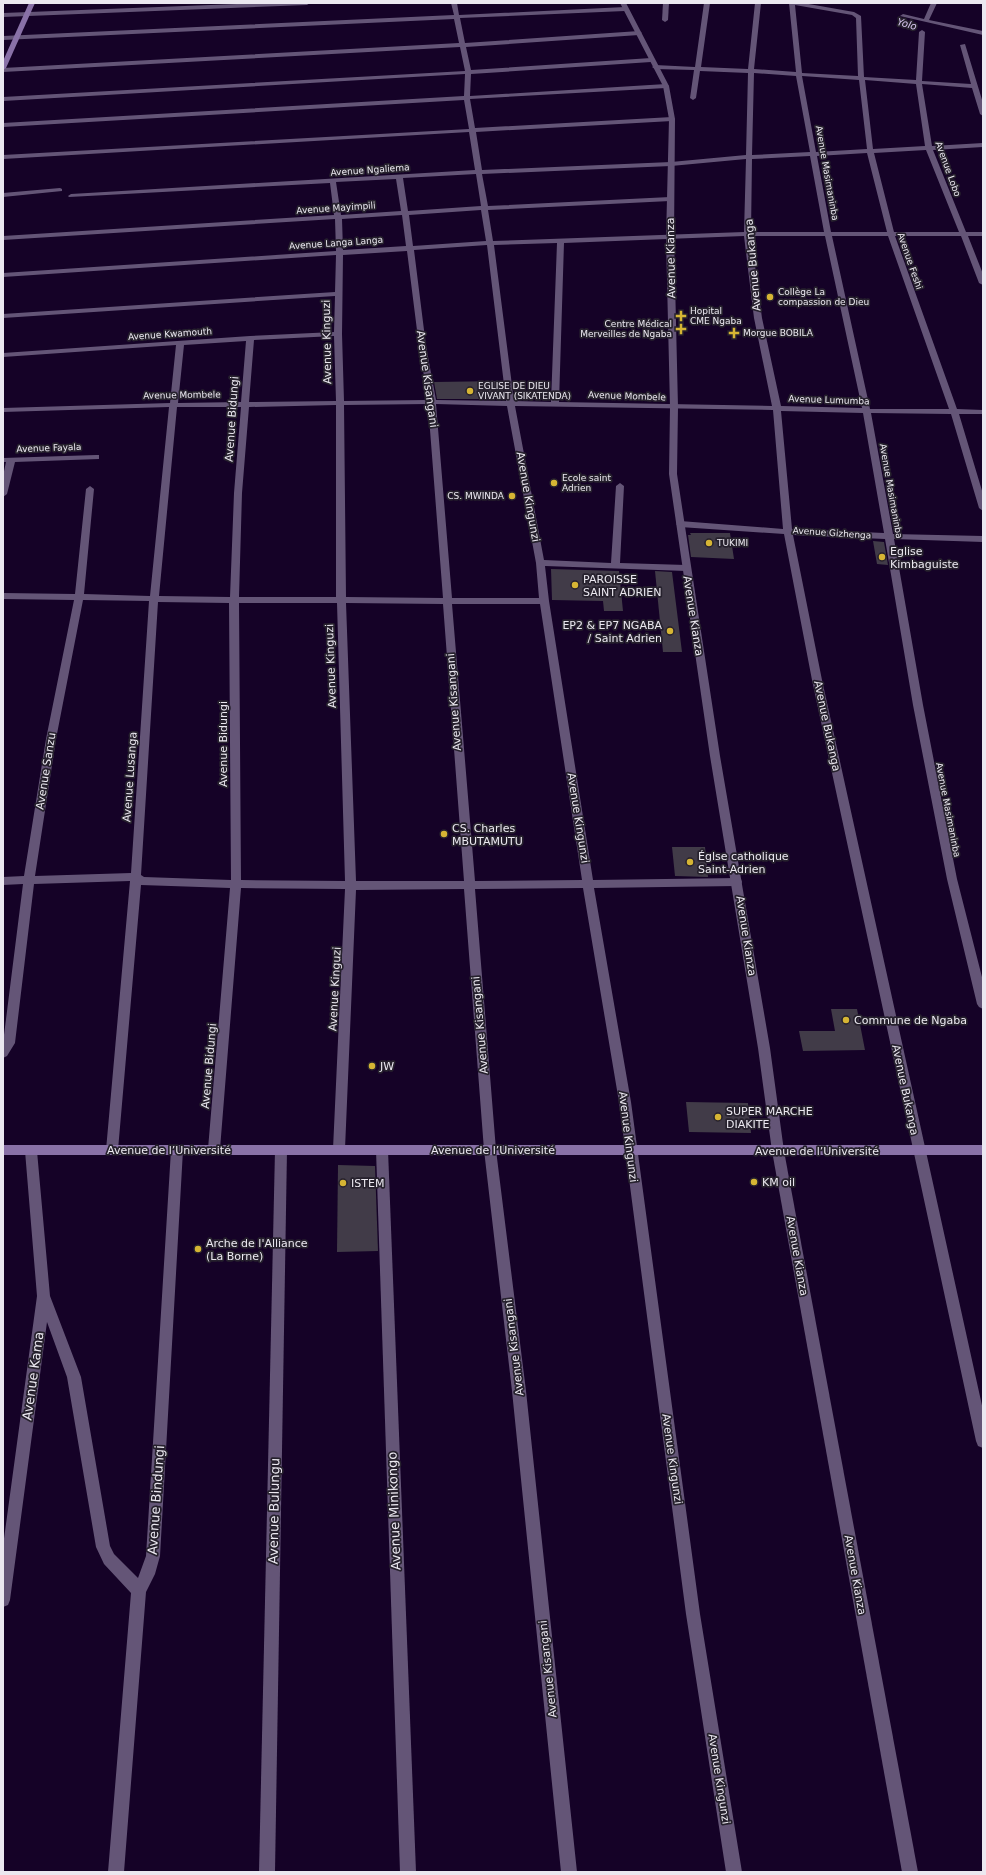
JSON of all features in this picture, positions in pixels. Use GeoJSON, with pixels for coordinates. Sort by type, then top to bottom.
{"type":"FeatureCollection","features":[{"type":"Feature","properties":{"kind":"main road"},"geometry":{"type":"LineString","coordinates":[[3,69],[32,3]]}},
{"type":"Feature","properties":{"kind":"main road","name":"Avenue de l’Université"},"geometry":{"type":"LineString","coordinates":[[3,1150],[983,1150]]}},
{"type":"Feature","properties":{"kind":"street"},"geometry":{"type":"LineString","coordinates":[[3,15],[307,3]]}},
{"type":"Feature","properties":{"kind":"street","name":"Avenue Kingunzi"},"geometry":{"type":"LineString","coordinates":[[454,3],[468,72],[467,97],[490,243],[511,405],[540,563],[544,601],[588,884],[625,1102],[630,1150],[693,1614],[734,1872]]}},
{"type":"Feature","properties":{"kind":"street"},"geometry":{"type":"LineString","coordinates":[[666,3],[666,20]]}},
{"type":"Feature","properties":{"kind":"street"},"geometry":{"type":"LineString","coordinates":[[693,98],[708,3]]}},
{"type":"Feature","properties":{"kind":"street","name":"Avenue Bukanga"},"geometry":{"type":"LineString","coordinates":[[758,3],[751,71],[747,234],[758,318],[777,408],[788,530],[817,680],[918,1151],[983,1440]]}},
{"type":"Feature","properties":{"kind":"street","name":"Avenue Feshi"},"geometry":{"type":"LineString","coordinates":[[793,3],[854,14],[859,17],[861,79],[878,190],[890,233],[954,412],[983,508]]}},
{"type":"Feature","properties":{"kind":"street","name":"Avenue Masimaninba"},"geometry":{"type":"LineString","coordinates":[[793,3],[799,75],[828,234],[867,411],[918,705],[952,879],[983,1004]]}},
{"type":"Feature","properties":{"kind":"street"},"geometry":{"type":"LineString","coordinates":[[926,21],[934,3]]}},
{"type":"Feature","properties":{"kind":"street"},"geometry":{"type":"LineString","coordinates":[[3,38],[457,17],[624,6]]}},
{"type":"Feature","properties":{"kind":"street","name":"Avenue Kianza"},"geometry":{"type":"LineString","coordinates":[[624,6],[666,86],[672,119],[670,238],[674,407],[673,474],[715,756],[764,1048],[778,1151],[910,1872]]}},
{"type":"Feature","properties":{"kind":"street"},"geometry":{"type":"LineString","coordinates":[[903,16],[983,33]]}},
{"type":"Feature","properties":{"kind":"street","name":"Avenue Lobo"},"geometry":{"type":"LineString","coordinates":[[922,32],[919,83],[929,148],[962,234],[983,283]]}},
{"type":"Feature","properties":{"kind":"street"},"geometry":{"type":"LineString","coordinates":[[3,69],[462,45],[639,33]]}},
{"type":"Feature","properties":{"kind":"street"},"geometry":{"type":"LineString","coordinates":[[964,45],[983,114]]}},
{"type":"Feature","properties":{"kind":"street"},"geometry":{"type":"LineString","coordinates":[[3,99],[651,60]]}},
{"type":"Feature","properties":{"kind":"street"},"geometry":{"type":"LineString","coordinates":[[655,67],[751,71],[975,86]]}},
{"type":"Feature","properties":{"kind":"street"},"geometry":{"type":"LineString","coordinates":[[3,125],[666,86]]}},
{"type":"Feature","properties":{"kind":"street"},"geometry":{"type":"LineString","coordinates":[[3,157],[472,129],[672,119]]}},
{"type":"Feature","properties":{"kind":"street","name":"Avenue Ngaliema"},"geometry":{"type":"LineString","coordinates":[[71,196],[333,182],[479,172],[671,164],[750,157],[983,145]]}},
{"type":"Feature","properties":{"kind":"street","name":"Avenue Kisangani"},"geometry":{"type":"LineString","coordinates":[[399,177],[406,213],[424,361],[432,402],[468,886],[490,1150],[519,1391],[569,1872]]}},
{"type":"Feature","properties":{"kind":"street","name":"Avenue Kinguzi"},"geometry":{"type":"LineString","coordinates":[[333,182],[338,217],[340,252],[338,334],[340,404],[341,600],[351,886],[340,1149]]}},
{"type":"Feature","properties":{"kind":"street"},"geometry":{"type":"LineString","coordinates":[[3,195],[60,190]]}},
{"type":"Feature","properties":{"kind":"street","name":"Avenue Mayimpili"},"geometry":{"type":"LineString","coordinates":[[3,238],[484,208],[670,199]]}},
{"type":"Feature","properties":{"kind":"street","name":"Avenue Langa Langa"},"geometry":{"type":"LineString","coordinates":[[3,275],[490,243],[670,238],[747,234],[983,234]]}},
{"type":"Feature","properties":{"kind":"street"},"geometry":{"type":"LineString","coordinates":[[555,404],[561,241]]}},
{"type":"Feature","properties":{"kind":"street"},"geometry":{"type":"LineString","coordinates":[[3,316],[339,294]]}},
{"type":"Feature","properties":{"kind":"street","name":"Avenue Kwamouth"},"geometry":{"type":"LineString","coordinates":[[3,355],[250,338],[338,334]]}},
{"type":"Feature","properties":{"kind":"street","name":"Avenue Bidungi"},"geometry":{"type":"LineString","coordinates":[[214,1149],[236,885],[234,600],[238,493],[250,338]]}},
{"type":"Feature","properties":{"kind":"street","name":"Avenue Lusanga"},"geometry":{"type":"LineString","coordinates":[[112,1150],[136,877],[154,597],[180,343]]}},
{"type":"Feature","properties":{"kind":"street","name":"Avenue Mombele"},"geometry":{"type":"LineString","coordinates":[[3,410],[173,405],[432,402],[511,405],[555,404],[674,407]]}},
{"type":"Feature","properties":{"kind":"street","name":"Avenue Lumumba"},"geometry":{"type":"LineString","coordinates":[[674,407],[983,412]]}},
{"type":"Feature","properties":{"kind":"street","name":"Avenue Fayala"},"geometry":{"type":"LineString","coordinates":[[7,460],[96,457]]}},
{"type":"Feature","properties":{"kind":"street"},"geometry":{"type":"LineString","coordinates":[[3,494],[7,460]]}},
{"type":"Feature","properties":{"kind":"street"},"geometry":{"type":"LineString","coordinates":[[615,566],[620,486]]}},
{"type":"Feature","properties":{"kind":"street","name":"Avenue Sanzu"},"geometry":{"type":"LineString","coordinates":[[3,1053],[8,1043],[29,881],[51,739],[79,597],[90,489]]}},
{"type":"Feature","properties":{"kind":"street","name":"Avenue Gizhenga"},"geometry":{"type":"LineString","coordinates":[[680,524],[788,530],[821,534],[983,539]]}},
{"type":"Feature","properties":{"kind":"street"},"geometry":{"type":"LineString","coordinates":[[540,563],[686,568]]}},
{"type":"Feature","properties":{"kind":"street"},"geometry":{"type":"LineString","coordinates":[[3,596],[154,597],[234,600],[544,601]]}},
{"type":"Feature","properties":{"kind":"street"},"geometry":{"type":"LineString","coordinates":[[3,881],[136,877],[142,881],[236,885],[351,886],[468,886],[737,882]]}},
{"type":"Feature","properties":{"kind":"street","name":"Avenue Bindungi"},"geometry":{"type":"LineString","coordinates":[[116,1872],[139,1590],[148,1574],[153,1556],[177,1150]]}},
{"type":"Feature","properties":{"kind":"street","name":"Avenue Bulungu"},"geometry":{"type":"LineString","coordinates":[[267,1872],[281,1150]]}},
{"type":"Feature","properties":{"kind":"street","name":"Avenue Minikongo"},"geometry":{"type":"LineString","coordinates":[[382,1150],[408,1872]]}},
{"type":"Feature","properties":{"kind":"street","name":"Avenue Kama"},"geometry":{"type":"LineString","coordinates":[[3,1600],[44,1296],[31,1151]]}},
{"type":"Feature","properties":{"kind":"street"},"geometry":{"type":"LineString","coordinates":[[44,1296],[74,1377],[103,1547],[109,1559],[139,1590]]}},
{"type":"Feature","properties":{"kind":"water","name":"Yolo"},"geometry":{"type":"Polygon","coordinates":[[[3,3],[983,3],[983,1872],[3,1872],[3,3]]]}},
{"type":"Feature","properties":{"kind":"building","name":"EGLISE DE DIEU VIVANT (SIKATENDA)"},"geometry":{"type":"Polygon","coordinates":[[[502,381],[504,399],[437,399],[434,382],[502,381]]]}},
{"type":"Feature","properties":{"kind":"building","name":"TUKIMI"},"geometry":{"type":"Polygon","coordinates":[[[690,533],[730,533],[734,559],[691,557],[688,535],[691,535],[690,533]]]}},
{"type":"Feature","properties":{"kind":"building","name":"Eglise Kimbaguiste"},"geometry":{"type":"Polygon","coordinates":[[[873,541],[884,542],[888,565],[877,564],[873,541]]]}},
{"type":"Feature","properties":{"kind":"building","name":"PAROISSE SAINT ADRIEN"},"geometry":{"type":"Polygon","coordinates":[[[551,569],[619,571],[623,611],[604,611],[603,601],[552,600],[551,569]]]}},
{"type":"Feature","properties":{"kind":"building"},"geometry":{"type":"Polygon","coordinates":[[[655,571],[672,572],[682,652],[663,652],[655,571]]]}},
{"type":"Feature","properties":{"kind":"building","name":"Églse catholique Saint-Adrien"},"geometry":{"type":"Polygon","coordinates":[[[672,847],[705,847],[708,877],[675,876],[672,847]]]}},
{"type":"Feature","properties":{"kind":"building","name":"Commune de Ngaba"},"geometry":{"type":"Polygon","coordinates":[[[831,1009],[857,1009],[865,1050],[803,1051],[799,1031],[835,1031],[831,1009]]]}},
{"type":"Feature","properties":{"kind":"building","name":"SUPER MARCHE DIAKITE"},"geometry":{"type":"Polygon","coordinates":[[[686,1102],[748,1103],[751,1133],[689,1132],[686,1102]]]}},
{"type":"Feature","properties":{"kind":"building"},"geometry":{"type":"Polygon","coordinates":[[[338,1165],[375,1166],[378,1251],[337,1252],[338,1165]]]}},
{"type":"Feature","properties":{"kind":"place","name":"Collège La compassion de Dieu"},"geometry":{"type":"Point","coordinates":[770,297]}},
{"type":"Feature","properties":{"kind":"place","name":"Hopital CME Ngaba"},"geometry":{"type":"Point","coordinates":[681,316]}},
{"type":"Feature","properties":{"kind":"place","name":"Centre Médical Merveilles de Ngaba"},"geometry":{"type":"Point","coordinates":[681,329]}},
{"type":"Feature","properties":{"kind":"place","name":"Morgue BOBILA"},"geometry":{"type":"Point","coordinates":[734,333]}},
{"type":"Feature","properties":{"kind":"place","name":"EGLISE DE DIEU VIVANT (SIKATENDA)"},"geometry":{"type":"Point","coordinates":[470,391]}},
{"type":"Feature","properties":{"kind":"place","name":"Ecole saint Adrien"},"geometry":{"type":"Point","coordinates":[554,483]}},
{"type":"Feature","properties":{"kind":"place","name":"CS. MWINDA"},"geometry":{"type":"Point","coordinates":[512,496]}},
{"type":"Feature","properties":{"kind":"place","name":"TUKIMI"},"geometry":{"type":"Point","coordinates":[709,543]}},
{"type":"Feature","properties":{"kind":"place","name":"Eglise Kimbaguiste"},"geometry":{"type":"Point","coordinates":[882,557]}},
{"type":"Feature","properties":{"kind":"place","name":"PAROISSE SAINT ADRIEN"},"geometry":{"type":"Point","coordinates":[575,585]}},
{"type":"Feature","properties":{"kind":"place","name":"EP2 & EP7 NGABA / Saint Adrien"},"geometry":{"type":"Point","coordinates":[670,631]}},
{"type":"Feature","properties":{"kind":"place","name":"CS. Charles MBUTAMUTU"},"geometry":{"type":"Point","coordinates":[444,834]}},
{"type":"Feature","properties":{"kind":"place","name":"Églse catholique Saint-Adrien"},"geometry":{"type":"Point","coordinates":[690,862]}},
{"type":"Feature","properties":{"kind":"place","name":"Commune de Ngaba"},"geometry":{"type":"Point","coordinates":[846,1020]}},
{"type":"Feature","properties":{"kind":"place","name":"JW"},"geometry":{"type":"Point","coordinates":[372,1066]}},
{"type":"Feature","properties":{"kind":"place","name":"SUPER MARCHE DIAKITE"},"geometry":{"type":"Point","coordinates":[718,1117]}},
{"type":"Feature","properties":{"kind":"place","name":"KM oil"},"geometry":{"type":"Point","coordinates":[754,1182]}},
{"type":"Feature","properties":{"kind":"place","name":"ISTEM"},"geometry":{"type":"Point","coordinates":[343,1183]}},
{"type":"Feature","properties":{"kind":"place","name":"Arche de l'Alliance (La Borne)"},"geometry":{"type":"Point","coordinates":[198,1249]}}]}
